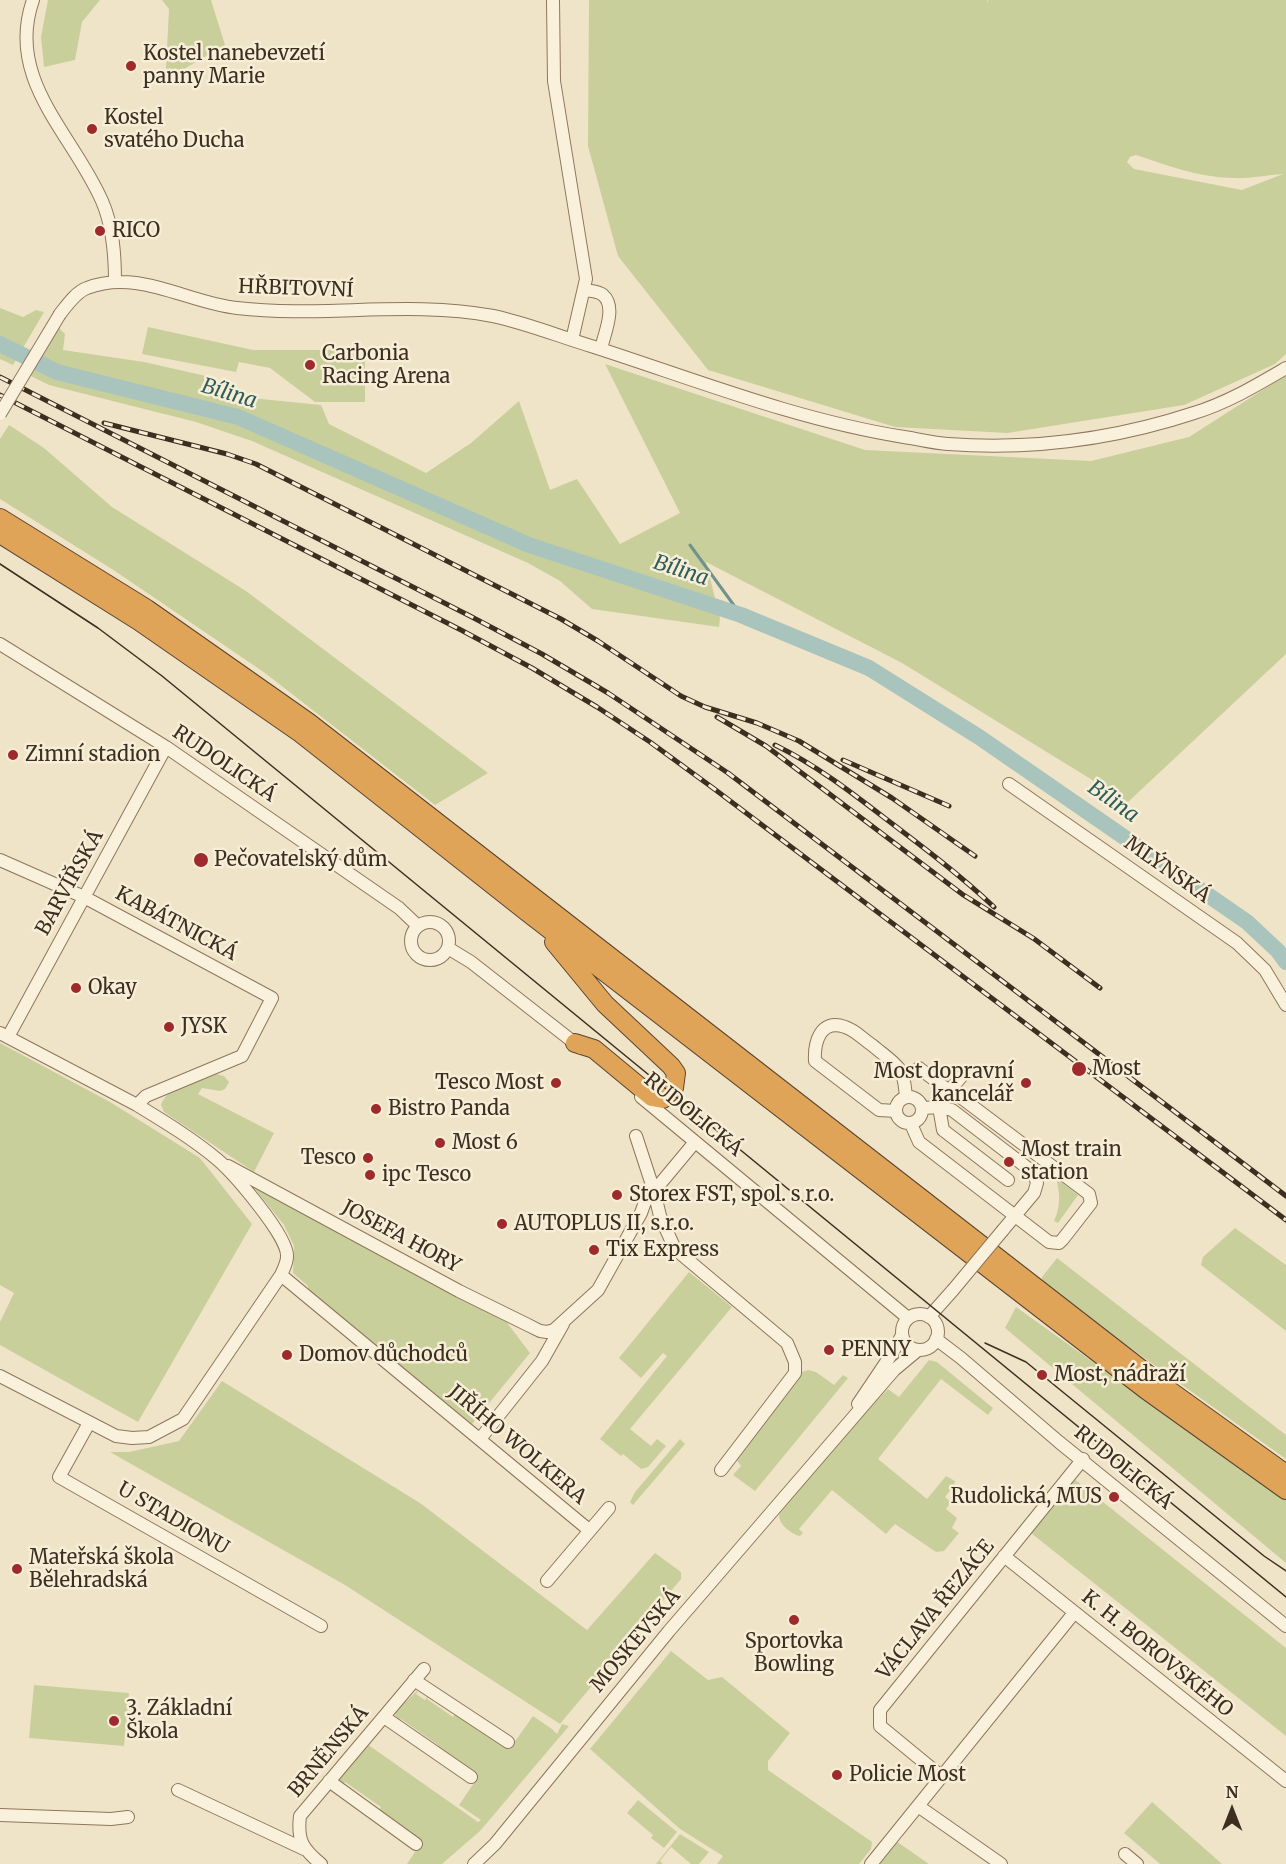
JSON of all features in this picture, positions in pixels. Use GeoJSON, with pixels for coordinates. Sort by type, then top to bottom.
{"type":"FeatureCollection","features":[{"type":"Feature","properties":{"kind":"highway"},"geometry":{"type":"LineString","coordinates":[[0,518],[147,609],[308,722],[1138,1367],[1286,1474]]}},
{"type":"Feature","properties":{"kind":"highway"},"geometry":{"type":"LineString","coordinates":[[0,534],[139,621],[281,720],[1145,1389],[1286,1490]]}},
{"type":"Feature","properties":{"kind":"highway"},"geometry":{"type":"LineString","coordinates":[[527,912],[605,1004],[671,1066],[676,1073],[674,1089],[663,1099],[652,1097],[594,1049],[575,1043]]}},
{"type":"Feature","properties":{"kind":"street"},"geometry":{"type":"LineString","coordinates":[[33,0],[27,16],[27,40],[32,76],[43,102],[82,163],[103,202],[112,237],[115,282]]}},
{"type":"Feature","properties":{"kind":"street"},"geometry":{"type":"LineString","coordinates":[[553,0],[554,81],[586,279],[572,340]]}},
{"type":"Feature","properties":{"kind":"street","name":"HŘBITOVNÍ"},"geometry":{"type":"LineString","coordinates":[[0,414],[60,314],[85,288],[115,282],[139,283],[214,304],[264,311],[419,311],[490,316],[601,349],[795,413],[859,429],[945,444],[999,446],[1059,442],[1126,432],[1197,412],[1244,392],[1286,368]]}},
{"type":"Feature","properties":{"kind":"street"},"geometry":{"type":"LineString","coordinates":[[584,290],[601,293],[609,302],[609,314],[601,349]]}},
{"type":"Feature","properties":{"kind":"street","name":"RUDOLICKÁ"},"geometry":{"type":"LineString","coordinates":[[0,644],[166,747],[399,908],[418,926],[430,922],[441,926],[448,936],[448,948],[480,969],[575,1043],[908,1318]]}},
{"type":"Feature","properties":{"kind":"street","name":"BARVÍŘSKÁ"},"geometry":{"type":"LineString","coordinates":[[4,1035],[84,897],[166,747]]}},
{"type":"Feature","properties":{"kind":"street","name":"MLÝNSKÁ"},"geometry":{"type":"LineString","coordinates":[[1009,784],[1238,943],[1265,970],[1286,1005]]}},
{"type":"Feature","properties":{"kind":"street","name":"KABÁTNICKÁ"},"geometry":{"type":"LineString","coordinates":[[0,860],[84,897],[272,998],[242,1056],[146,1096],[137,1105]]}},
{"type":"Feature","properties":{"kind":"street"},"geometry":{"type":"LineString","coordinates":[[418,926],[411,942],[412,948],[420,957],[425,960],[436,959],[448,948]]}},
{"type":"Feature","properties":{"kind":"street"},"geometry":{"type":"LineString","coordinates":[[896,1111],[879,1110],[815,1061],[814,1047],[819,1035],[829,1027],[842,1025],[851,1029],[892,1061],[901,1071],[905,1082],[906,1097]]}},
{"type":"Feature","properties":{"kind":"street"},"geometry":{"type":"LineString","coordinates":[[0,1376],[116,1436],[149,1437],[183,1419],[281,1275],[288,1257],[284,1243],[274,1225],[220,1162],[190,1138],[137,1105],[4,1035]]}},
{"type":"Feature","properties":{"kind":"street"},"geometry":{"type":"LineString","coordinates":[[910,1124],[919,1142],[1049,1242],[1059,1243],[1091,1203],[1089,1194],[919,1068]]}},
{"type":"Feature","properties":{"kind":"street"},"geometry":{"type":"LineString","coordinates":[[961,1077],[941,1107],[943,1130],[1008,1180]]}},
{"type":"Feature","properties":{"kind":"street"},"geometry":{"type":"LineString","coordinates":[[906,1097],[917,1099],[923,1108],[920,1119],[910,1124],[901,1121],[896,1111],[899,1102],[906,1097]]}},
{"type":"Feature","properties":{"kind":"street"},"geometry":{"type":"LineString","coordinates":[[923,1108],[941,1107],[952,1110],[1034,1173],[1037,1183],[1034,1193],[929,1317]]}},
{"type":"Feature","properties":{"kind":"street"},"geometry":{"type":"LineString","coordinates":[[636,1136],[660,1216],[675,1249],[787,1343],[795,1362],[795,1374],[721,1470]]}},
{"type":"Feature","properties":{"kind":"street","name":"JOSEFA HORY"},"geometry":{"type":"LineString","coordinates":[[220,1162],[459,1290],[528,1325],[547,1332],[554,1330],[598,1290],[645,1202],[695,1142]]}},
{"type":"Feature","properties":{"kind":"street","name":"JIŘÍHO WOLKERA"},"geometry":{"type":"LineString","coordinates":[[281,1275],[589,1530]]}},
{"type":"Feature","properties":{"kind":"street"},"geometry":{"type":"LineString","coordinates":[[919,1314],[929,1317],[936,1325],[936,1339],[928,1348],[918,1350],[908,1345],[902,1335],[902,1329],[908,1318],[919,1314]]}},
{"type":"Feature","properties":{"kind":"street","name":"JOSEFA HORY"},"geometry":{"type":"LineString","coordinates":[[480,1439],[542,1361],[564,1320]]}},
{"type":"Feature","properties":{"kind":"street","name":"MOSKEVSKÁ"},"geometry":{"type":"LineString","coordinates":[[829,1444],[893,1352],[902,1335]]}},
{"type":"Feature","properties":{"kind":"street","name":"RUDOLICKÁ"},"geometry":{"type":"LineString","coordinates":[[936,1339],[1286,1626]]}},
{"type":"Feature","properties":{"kind":"street","name":"MOSKEVSKÁ"},"geometry":{"type":"LineString","coordinates":[[474,1864],[495,1844],[669,1631],[829,1444],[865,1406],[894,1370],[918,1350]]}},
{"type":"Feature","properties":{"kind":"street","name":"U STADIONU"},"geometry":{"type":"LineString","coordinates":[[89,1423],[59,1477],[321,1626]]}},
{"type":"Feature","properties":{"kind":"street","name":"VÁCLAVA ŘEZÁČE"},"geometry":{"type":"LineString","coordinates":[[942,1777],[880,1726],[880,1710],[1083,1459]]}},
{"type":"Feature","properties":{"kind":"street","name":"JIŘÍHO WOLKERA"},"geometry":{"type":"LineString","coordinates":[[547,1581],[609,1508]]}},
{"type":"Feature","properties":{"kind":"street","name":"K. H. BOROVSKÉHO"},"geometry":{"type":"LineString","coordinates":[[1004,1556],[1286,1781]]}},
{"type":"Feature","properties":{"kind":"street"},"geometry":{"type":"LineString","coordinates":[[871,1864],[1074,1612]]}},
{"type":"Feature","properties":{"kind":"street","name":"BRNĚNSKÁ"},"geometry":{"type":"LineString","coordinates":[[304,1849],[299,1828],[300,1816],[424,1669]]}},
{"type":"Feature","properties":{"kind":"street"},"geometry":{"type":"LineString","coordinates":[[414,1680],[508,1742]]}},
{"type":"Feature","properties":{"kind":"street"},"geometry":{"type":"LineString","coordinates":[[384,1717],[471,1777]]}},
{"type":"Feature","properties":{"kind":"street"},"geometry":{"type":"LineString","coordinates":[[329,1781],[416,1844]]}},
{"type":"Feature","properties":{"kind":"street"},"geometry":{"type":"LineString","coordinates":[[178,1790],[304,1849],[321,1864]]}},
{"type":"Feature","properties":{"kind":"street"},"geometry":{"type":"LineString","coordinates":[[918,1806],[1001,1864]]}},
{"type":"Feature","properties":{"kind":"street"},"geometry":{"type":"LineString","coordinates":[[0,1815],[111,1819],[128,1817]]}},
{"type":"Feature","properties":{"kind":"street"},"geometry":{"type":"LineString","coordinates":[[1125,1854],[1137,1864]]}},
{"type":"Feature","properties":{"kind":"green space"},"geometry":{"type":"Polygon","coordinates":[[[48,0],[100,0],[82,22],[75,60],[44,67],[41,37],[48,0]]]}},
{"type":"Feature","properties":{"kind":"green space"},"geometry":{"type":"Polygon","coordinates":[[[162,0],[211,0],[225,45],[172,76],[166,68],[169,9],[162,0]]]}},
{"type":"Feature","properties":{"kind":"green space"},"geometry":{"type":"Polygon","coordinates":[[[589,0],[987,0],[988,3],[988,0],[1286,0],[1286,354],[1275,364],[1184,405],[1007,433],[895,427],[708,370],[618,256],[588,146],[589,0]],[[1136,155],[1130,157],[1127,162],[1134,169],[1242,190],[1283,174],[1245,178],[1207,176],[1136,155]]]}},
{"type":"Feature","properties":{"kind":"green space"},"geometry":{"type":"Polygon","coordinates":[[[0,308],[23,317],[36,310],[44,312],[13,365],[0,359],[0,308]]]}},
{"type":"Feature","properties":{"kind":"green space","name":"Carbonia Racing Arena"},"geometry":{"type":"Polygon","coordinates":[[[148,327],[253,350],[365,350],[365,402],[315,402],[270,368],[239,362],[236,372],[142,354],[148,327]]]}},
{"type":"Feature","properties":{"kind":"green space"},"geometry":{"type":"Polygon","coordinates":[[[59,328],[65,334],[63,350],[144,362],[215,378],[222,395],[321,405],[329,424],[426,473],[471,443],[519,401],[550,490],[577,479],[620,544],[680,513],[605,364],[865,450],[1091,461],[1189,437],[1286,375],[1286,654],[1128,802],[902,663],[706,562],[720,618],[719,627],[592,609],[560,581],[528,563],[252,441],[196,422],[49,385],[31,376],[59,328]]]}},
{"type":"Feature","properties":{"kind":"green space"},"geometry":{"type":"Polygon","coordinates":[[[9,425],[44,448],[112,507],[246,591],[488,773],[435,805],[265,673],[115,571],[0,499],[0,439],[9,425]]]}},
{"type":"Feature","properties":{"kind":"green space"},"geometry":{"type":"Polygon","coordinates":[[[0,1043],[110,1102],[200,1158],[252,1224],[138,1422],[0,1345],[0,1322],[14,1293],[0,1285],[0,1043]]]}},
{"type":"Feature","properties":{"kind":"green space"},"geometry":{"type":"Polygon","coordinates":[[[213,1073],[224,1076],[229,1082],[225,1089],[220,1091],[202,1088],[198,1094],[274,1133],[254,1172],[164,1112],[161,1105],[164,1098],[176,1088],[213,1073]]]}},
{"type":"Feature","properties":{"kind":"green space"},"geometry":{"type":"Polygon","coordinates":[[[1056,1178],[1078,1195],[1058,1223],[1054,1221],[1059,1200],[1056,1178]]]}},
{"type":"Feature","properties":{"kind":"green space"},"geometry":{"type":"Polygon","coordinates":[[[257,1187],[505,1320],[530,1353],[472,1424],[308,1290],[308,1286],[293,1273],[294,1246],[284,1225],[255,1189],[257,1187]]]}},
{"type":"Feature","properties":{"kind":"green space"},"geometry":{"type":"Polygon","coordinates":[[[1235,1228],[1286,1265],[1286,1331],[1201,1265],[1203,1257],[1235,1228]]]}},
{"type":"Feature","properties":{"kind":"green space"},"geometry":{"type":"Polygon","coordinates":[[[1057,1258],[1286,1435],[1286,1459],[1042,1285],[1042,1277],[1057,1258]]]}},
{"type":"Feature","properties":{"kind":"green space"},"geometry":{"type":"Polygon","coordinates":[[[689,1272],[732,1307],[630,1429],[651,1446],[657,1439],[666,1446],[648,1467],[641,1469],[600,1439],[667,1356],[663,1353],[641,1378],[619,1358],[689,1272]]]}},
{"type":"Feature","properties":{"kind":"green space"},"geometry":{"type":"Polygon","coordinates":[[[1016,1307],[1286,1500],[1286,1563],[1005,1328],[1016,1307]]]}},
{"type":"Feature","properties":{"kind":"green space"},"geometry":{"type":"Polygon","coordinates":[[[929,1360],[937,1362],[993,1408],[988,1415],[941,1379],[878,1459],[927,1499],[946,1476],[955,1481],[945,1497],[951,1502],[946,1509],[957,1518],[952,1528],[959,1533],[944,1551],[936,1552],[895,1524],[886,1534],[832,1490],[799,1529],[803,1533],[800,1536],[786,1528],[779,1514],[858,1419],[888,1389],[899,1397],[929,1360]]]}},
{"type":"Feature","properties":{"kind":"green space"},"geometry":{"type":"Polygon","coordinates":[[[808,1370],[816,1372],[834,1385],[843,1375],[848,1378],[755,1491],[733,1475],[741,1466],[735,1458],[802,1372],[808,1370]]]}},
{"type":"Feature","properties":{"kind":"green space"},"geometry":{"type":"Polygon","coordinates":[[[222,1381],[420,1503],[587,1630],[655,1553],[681,1572],[681,1579],[560,1724],[345,1585],[110,1452],[129,1452],[179,1441],[222,1381]]]}},
{"type":"Feature","properties":{"kind":"green space"},"geometry":{"type":"Polygon","coordinates":[[[680,1439],[685,1444],[633,1505],[630,1502],[635,1492],[680,1439]]]}},
{"type":"Feature","properties":{"kind":"green space"},"geometry":{"type":"Polygon","coordinates":[[[1073,1478],[1286,1648],[1286,1736],[1031,1533],[1073,1478]]]}},
{"type":"Feature","properties":{"kind":"green space"},"geometry":{"type":"Polygon","coordinates":[[[671,1651],[708,1680],[722,1677],[790,1733],[768,1761],[768,1770],[872,1842],[871,1849],[859,1864],[717,1864],[723,1856],[680,1829],[590,1749],[671,1651]]]}},
{"type":"Feature","properties":{"kind":"green space"},"geometry":{"type":"Polygon","coordinates":[[[34,1685],[129,1693],[124,1746],[29,1738],[34,1685]]]}},
{"type":"Feature","properties":{"kind":"green space"},"geometry":{"type":"Polygon","coordinates":[[[417,1691],[416,1694],[425,1700],[430,1693],[427,1699],[453,1717],[458,1710],[511,1747],[533,1716],[557,1734],[562,1724],[569,1726],[480,1831],[442,1864],[407,1864],[420,1844],[378,1813],[381,1807],[345,1782],[341,1787],[337,1780],[367,1744],[478,1822],[481,1820],[459,1805],[476,1780],[434,1750],[438,1745],[401,1719],[397,1725],[395,1712],[417,1691]]]}},
{"type":"Feature","properties":{"kind":"green space"},"geometry":{"type":"Polygon","coordinates":[[[638,1800],[677,1832],[664,1848],[651,1838],[653,1835],[627,1813],[638,1800]]]}},
{"type":"Feature","properties":{"kind":"green space"},"geometry":{"type":"Polygon","coordinates":[[[1152,1802],[1222,1864],[1160,1864],[1124,1833],[1152,1802]]]}},
{"type":"Feature","properties":{"kind":"green space"},"geometry":{"type":"Polygon","coordinates":[[[680,1834],[709,1852],[699,1864],[691,1864],[671,1847],[660,1861],[663,1864],[656,1864],[680,1834]]]}},
{"type":"Feature","properties":{"kind":"green space"},"geometry":{"type":"Polygon","coordinates":[[[896,1841],[929,1864],[878,1864],[896,1841]]]}},
{"type":"Feature","properties":{"kind":"waterway","name":"Bílina"},"geometry":{"type":"LineString","coordinates":[[0,344],[57,372],[238,417],[529,545],[741,615],[869,668],[979,737],[1247,922],[1278,951],[1286,962]]}},
{"type":"Feature","properties":{"kind":"waterway"},"geometry":{"type":"LineString","coordinates":[[690,545],[741,615]]}},
{"type":"Feature","properties":{"kind":"tram line"},"geometry":{"type":"LineString","coordinates":[[0,564],[98,628],[162,676],[1286,1597]]}},
{"type":"Feature","properties":{"kind":"tram line"},"geometry":{"type":"LineString","coordinates":[[985,1343],[1026,1362],[1264,1556],[1286,1571]]}},
{"type":"Feature","properties":{"kind":"railway"},"geometry":{"type":"LineString","coordinates":[[0,377],[470,616],[542,654],[608,693],[728,773],[1286,1196]]}},
{"type":"Feature","properties":{"kind":"railway"},"geometry":{"type":"LineString","coordinates":[[0,395],[461,630],[532,668],[597,707],[713,788],[1286,1220]]}},
{"type":"Feature","properties":{"kind":"railway"},"geometry":{"type":"LineString","coordinates":[[104,423],[227,454],[256,464],[561,619],[681,696],[705,707],[757,723],[799,741],[892,798],[975,856]]}},
{"type":"Feature","properties":{"kind":"railway"},"geometry":{"type":"LineString","coordinates":[[717,717],[766,746],[962,894],[1033,938],[1100,988]]}},
{"type":"Feature","properties":{"kind":"railway"},"geometry":{"type":"LineString","coordinates":[[775,745],[819,770],[860,799],[994,907]]}},
{"type":"Feature","properties":{"kind":"railway"},"geometry":{"type":"LineString","coordinates":[[843,760],[949,806]]}},
{"type":"Feature","properties":{"kind":"place","name":"Kostel nanebevzetí panny Marie"},"geometry":{"type":"Point","coordinates":[131,66]}},
{"type":"Feature","properties":{"kind":"place","name":"Kostel svatého Ducha"},"geometry":{"type":"Point","coordinates":[92,129]}},
{"type":"Feature","properties":{"kind":"place","name":"RICO"},"geometry":{"type":"Point","coordinates":[100,231]}},
{"type":"Feature","properties":{"kind":"place","name":"Carbonia Racing Arena"},"geometry":{"type":"Point","coordinates":[310,365]}},
{"type":"Feature","properties":{"kind":"place","name":"Zimní stadion"},"geometry":{"type":"Point","coordinates":[13,755]}},
{"type":"Feature","properties":{"kind":"place","name":"Pečovatelský dům"},"geometry":{"type":"Point","coordinates":[201,860]}},
{"type":"Feature","properties":{"kind":"place","name":"Okay"},"geometry":{"type":"Point","coordinates":[76,988]}},
{"type":"Feature","properties":{"kind":"place","name":"JYSK"},"geometry":{"type":"Point","coordinates":[169,1027]}},
{"type":"Feature","properties":{"kind":"place","name":"Most"},"geometry":{"type":"Point","coordinates":[1079,1069]}},
{"type":"Feature","properties":{"kind":"place","name":"Tesco Most"},"geometry":{"type":"Point","coordinates":[556,1083]}},
{"type":"Feature","properties":{"kind":"place","name":"Most dopravní kancelář"},"geometry":{"type":"Point","coordinates":[1026,1083]}},
{"type":"Feature","properties":{"kind":"place","name":"Bistro Panda"},"geometry":{"type":"Point","coordinates":[376,1109]}},
{"type":"Feature","properties":{"kind":"place","name":"Most 6"},"geometry":{"type":"Point","coordinates":[440,1143]}},
{"type":"Feature","properties":{"kind":"place","name":"Tesco"},"geometry":{"type":"Point","coordinates":[368,1158]}},
{"type":"Feature","properties":{"kind":"place","name":"Most train station"},"geometry":{"type":"Point","coordinates":[1009,1162]}},
{"type":"Feature","properties":{"kind":"place","name":"ipc Tesco"},"geometry":{"type":"Point","coordinates":[370,1175]}},
{"type":"Feature","properties":{"kind":"place","name":"Storex FST, spol. s r.o."},"geometry":{"type":"Point","coordinates":[617,1195]}},
{"type":"Feature","properties":{"kind":"place","name":"AUTOPLUS II, s.r.o."},"geometry":{"type":"Point","coordinates":[502,1224]}},
{"type":"Feature","properties":{"kind":"place","name":"Tix Express"},"geometry":{"type":"Point","coordinates":[594,1250]}},
{"type":"Feature","properties":{"kind":"place","name":"PENNY"},"geometry":{"type":"Point","coordinates":[829,1350]}},
{"type":"Feature","properties":{"kind":"place","name":"Domov důchodců"},"geometry":{"type":"Point","coordinates":[287,1355]}},
{"type":"Feature","properties":{"kind":"place","name":"Most, nádraží"},"geometry":{"type":"Point","coordinates":[1042,1375]}},
{"type":"Feature","properties":{"kind":"place","name":"Rudolická, MUS"},"geometry":{"type":"Point","coordinates":[1114,1497]}},
{"type":"Feature","properties":{"kind":"place","name":"Mateřská škola Bělehradská"},"geometry":{"type":"Point","coordinates":[17,1569]}},
{"type":"Feature","properties":{"kind":"place","name":"Sportovka Bowling"},"geometry":{"type":"Point","coordinates":[794,1620]}},
{"type":"Feature","properties":{"kind":"place","name":"3. Základní Škola"},"geometry":{"type":"Point","coordinates":[114,1721]}},
{"type":"Feature","properties":{"kind":"place","name":"Policie Most"},"geometry":{"type":"Point","coordinates":[837,1775]}}]}
